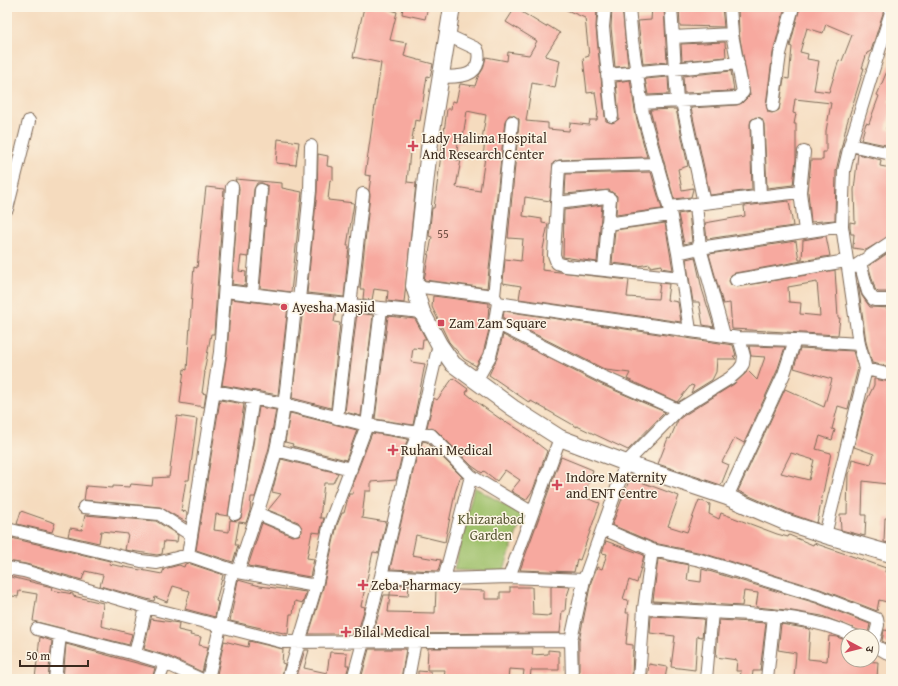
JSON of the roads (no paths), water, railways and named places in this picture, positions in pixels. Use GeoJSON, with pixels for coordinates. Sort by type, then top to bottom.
{"type":"FeatureCollection","features":[{"type":"Feature","properties":{"kind":"main road"},"geometry":{"type":"LineString","coordinates":[[452,7],[429,149],[414,286],[422,312],[439,344],[453,364],[476,382],[560,438],[626,463],[727,497],[785,522],[891,554]]}},
{"type":"Feature","properties":{"kind":"street"},"geometry":{"type":"LineString","coordinates":[[605,7],[603,27],[612,116]]}},
{"type":"Feature","properties":{"kind":"street"},"geometry":{"type":"LineString","coordinates":[[629,7],[641,103],[656,164],[670,211],[690,330]]}},
{"type":"Feature","properties":{"kind":"street"},"geometry":{"type":"LineString","coordinates":[[671,7],[675,70],[679,101],[700,204],[700,248],[724,335]]}},
{"type":"Feature","properties":{"kind":"street"},"geometry":{"type":"LineString","coordinates":[[641,103],[737,98],[743,92],[744,89],[732,34],[730,7]]}},
{"type":"Feature","properties":{"kind":"street"},"geometry":{"type":"LineString","coordinates":[[773,106],[780,54],[793,7]]}},
{"type":"Feature","properties":{"kind":"street"},"geometry":{"type":"LineString","coordinates":[[825,535],[866,369],[859,344],[842,226],[844,171],[850,145],[891,12]]}},
{"type":"Feature","properties":{"kind":"street"},"geometry":{"type":"LineString","coordinates":[[673,37],[732,34]]}},
{"type":"Feature","properties":{"kind":"street"},"geometry":{"type":"LineString","coordinates":[[441,77],[464,75],[473,72],[477,68],[479,59],[477,49],[447,35]]}},
{"type":"Feature","properties":{"kind":"street"},"geometry":{"type":"LineString","coordinates":[[607,75],[637,71],[675,70],[738,63]]}},
{"type":"Feature","properties":{"kind":"street"},"geometry":{"type":"LineString","coordinates":[[7,209],[29,121]]}},
{"type":"Feature","properties":{"kind":"street"},"geometry":{"type":"LineString","coordinates":[[512,122],[495,321],[498,324],[603,377],[678,410]]}},
{"type":"Feature","properties":{"kind":"street"},"geometry":{"type":"LineString","coordinates":[[758,124],[758,169],[760,196]]}},
{"type":"Feature","properties":{"kind":"street"},"geometry":{"type":"LineString","coordinates":[[850,145],[891,154]]}},
{"type":"Feature","properties":{"kind":"street"},"geometry":{"type":"LineString","coordinates":[[208,679],[219,627],[235,571],[259,514],[276,450],[284,404],[310,191],[311,146]]}},
{"type":"Feature","properties":{"kind":"street"},"geometry":{"type":"LineString","coordinates":[[804,152],[800,192],[805,231]]}},
{"type":"Feature","properties":{"kind":"street"},"geometry":{"type":"LineString","coordinates":[[656,164],[560,167],[558,174],[554,255],[557,263],[682,278]]}},
{"type":"Feature","properties":{"kind":"street"},"geometry":{"type":"LineString","coordinates":[[188,554],[220,352],[232,187]]}},
{"type":"Feature","properties":{"kind":"street"},"geometry":{"type":"LineString","coordinates":[[252,294],[261,190]]}},
{"type":"Feature","properties":{"kind":"street"},"geometry":{"type":"LineString","coordinates":[[607,224],[700,204],[800,192]]}},
{"type":"Feature","properties":{"kind":"street"},"geometry":{"type":"LineString","coordinates":[[337,418],[363,194]]}},
{"type":"Feature","properties":{"kind":"street"},"geometry":{"type":"LineString","coordinates":[[557,203],[608,197],[610,199],[604,269]]}},
{"type":"Feature","properties":{"kind":"street"},"geometry":{"type":"LineString","coordinates":[[678,253],[700,248],[842,226]]}},
{"type":"Feature","properties":{"kind":"street"},"geometry":{"type":"LineString","coordinates":[[736,280],[847,266],[860,263],[891,242]]}},
{"type":"Feature","properties":{"kind":"street"},"geometry":{"type":"LineString","coordinates":[[860,263],[868,292],[874,300],[891,300]]}},
{"type":"Feature","properties":{"kind":"street"},"geometry":{"type":"LineString","coordinates":[[414,286],[739,338],[859,344]]}},
{"type":"Feature","properties":{"kind":"street"},"geometry":{"type":"LineString","coordinates":[[225,291],[351,306],[422,312]]}},
{"type":"Feature","properties":{"kind":"street"},"geometry":{"type":"LineString","coordinates":[[288,679],[316,586],[330,523],[367,425],[381,309]]}},
{"type":"Feature","properties":{"kind":"street"},"geometry":{"type":"LineString","coordinates":[[476,382],[490,356],[498,324]]}},
{"type":"Feature","properties":{"kind":"street"},"geometry":{"type":"LineString","coordinates":[[572,679],[571,640],[584,580],[626,463],[678,410],[730,378],[739,370],[743,364],[744,356],[739,338]]}},
{"type":"Feature","properties":{"kind":"street"},"geometry":{"type":"LineString","coordinates":[[727,497],[784,374],[796,340]]}},
{"type":"Feature","properties":{"kind":"street"},"geometry":{"type":"LineString","coordinates":[[353,679],[381,576],[410,453],[418,434],[439,344]]}},
{"type":"Feature","properties":{"kind":"street"},"geometry":{"type":"LineString","coordinates":[[866,369],[891,375]]}},
{"type":"Feature","properties":{"kind":"street"},"geometry":{"type":"LineString","coordinates":[[214,391],[284,404],[367,425],[432,435],[471,476],[531,512]]}},
{"type":"Feature","properties":{"kind":"street"},"geometry":{"type":"LineString","coordinates":[[235,514],[253,398]]}},
{"type":"Feature","properties":{"kind":"street"},"geometry":{"type":"LineString","coordinates":[[508,577],[531,512],[560,438]]}},
{"type":"Feature","properties":{"kind":"street"},"geometry":{"type":"LineString","coordinates":[[276,450],[351,469]]}},
{"type":"Feature","properties":{"kind":"street"},"geometry":{"type":"LineString","coordinates":[[444,579],[471,476]]}},
{"type":"Feature","properties":{"kind":"street"},"geometry":{"type":"LineString","coordinates":[[84,507],[159,514],[191,535]]}},
{"type":"Feature","properties":{"kind":"street"},"geometry":{"type":"LineString","coordinates":[[259,514],[295,529]]}},
{"type":"Feature","properties":{"kind":"street"},"geometry":{"type":"LineString","coordinates":[[7,528],[141,561],[157,563],[188,554],[235,571],[316,586]]}},
{"type":"Feature","properties":{"kind":"street"},"geometry":{"type":"LineString","coordinates":[[603,529],[652,550],[700,560],[818,596],[877,619],[877,628]]}},
{"type":"Feature","properties":{"kind":"street"},"geometry":{"type":"LineString","coordinates":[[639,679],[644,608],[652,550]]}},
{"type":"Feature","properties":{"kind":"street"},"geometry":{"type":"LineString","coordinates":[[7,568],[100,592],[146,607],[219,627],[283,642],[571,640]]}},
{"type":"Feature","properties":{"kind":"street"},"geometry":{"type":"LineString","coordinates":[[381,576],[444,579],[508,577],[584,580]]}},
{"type":"Feature","properties":{"kind":"street"},"geometry":{"type":"LineString","coordinates":[[135,654],[146,607]]}},
{"type":"Feature","properties":{"kind":"street"},"geometry":{"type":"LineString","coordinates":[[644,608],[774,616],[815,621],[840,629]]}},
{"type":"Feature","properties":{"kind":"street"},"geometry":{"type":"LineString","coordinates":[[706,679],[712,612]]}},
{"type":"Feature","properties":{"kind":"street"},"geometry":{"type":"LineString","coordinates":[[767,679],[774,616]]}},
{"type":"Feature","properties":{"kind":"street"},"geometry":{"type":"LineString","coordinates":[[37,629],[135,654],[164,663],[200,679]]}},
{"type":"Feature","properties":{"kind":"street"},"geometry":{"type":"LineString","coordinates":[[56,679],[60,635]]}},
{"type":"Feature","properties":{"kind":"street"},"geometry":{"type":"LineString","coordinates":[[408,679],[415,641]]}},
{"type":"Feature","properties":{"kind":"street"},"geometry":{"type":"LineString","coordinates":[[880,649],[891,655]]}},
{"type":"Feature","properties":{"kind":"street"},"geometry":{"type":"LineString","coordinates":[[159,679],[164,663]]}},
{"type":"Feature","properties":{"kind":"place","name":"Lady Halima Hospital And Research Center"},"geometry":{"type":"Point","coordinates":[413,146]}},
{"type":"Feature","properties":{"kind":"place","name":"Ayesha Masjid"},"geometry":{"type":"Point","coordinates":[284,307]}},
{"type":"Feature","properties":{"kind":"place","name":"Zam Zam Square"},"geometry":{"type":"Point","coordinates":[441,323]}},
{"type":"Feature","properties":{"kind":"place","name":"Ruhani Medical"},"geometry":{"type":"Point","coordinates":[393,450]}},
{"type":"Feature","properties":{"kind":"place","name":"Indore Maternity and ENT Centre"},"geometry":{"type":"Point","coordinates":[557,485]}},
{"type":"Feature","properties":{"kind":"place","name":"Zeba Pharmacy"},"geometry":{"type":"Point","coordinates":[363,585]}},
{"type":"Feature","properties":{"kind":"place","name":"Bilal Medical"},"geometry":{"type":"Point","coordinates":[346,632]}},
{"type":"Feature","properties":{"kind":"park label","name":"Khizarabad Garden"},"geometry":{"type":"Point","coordinates":[491,528]}}]}
